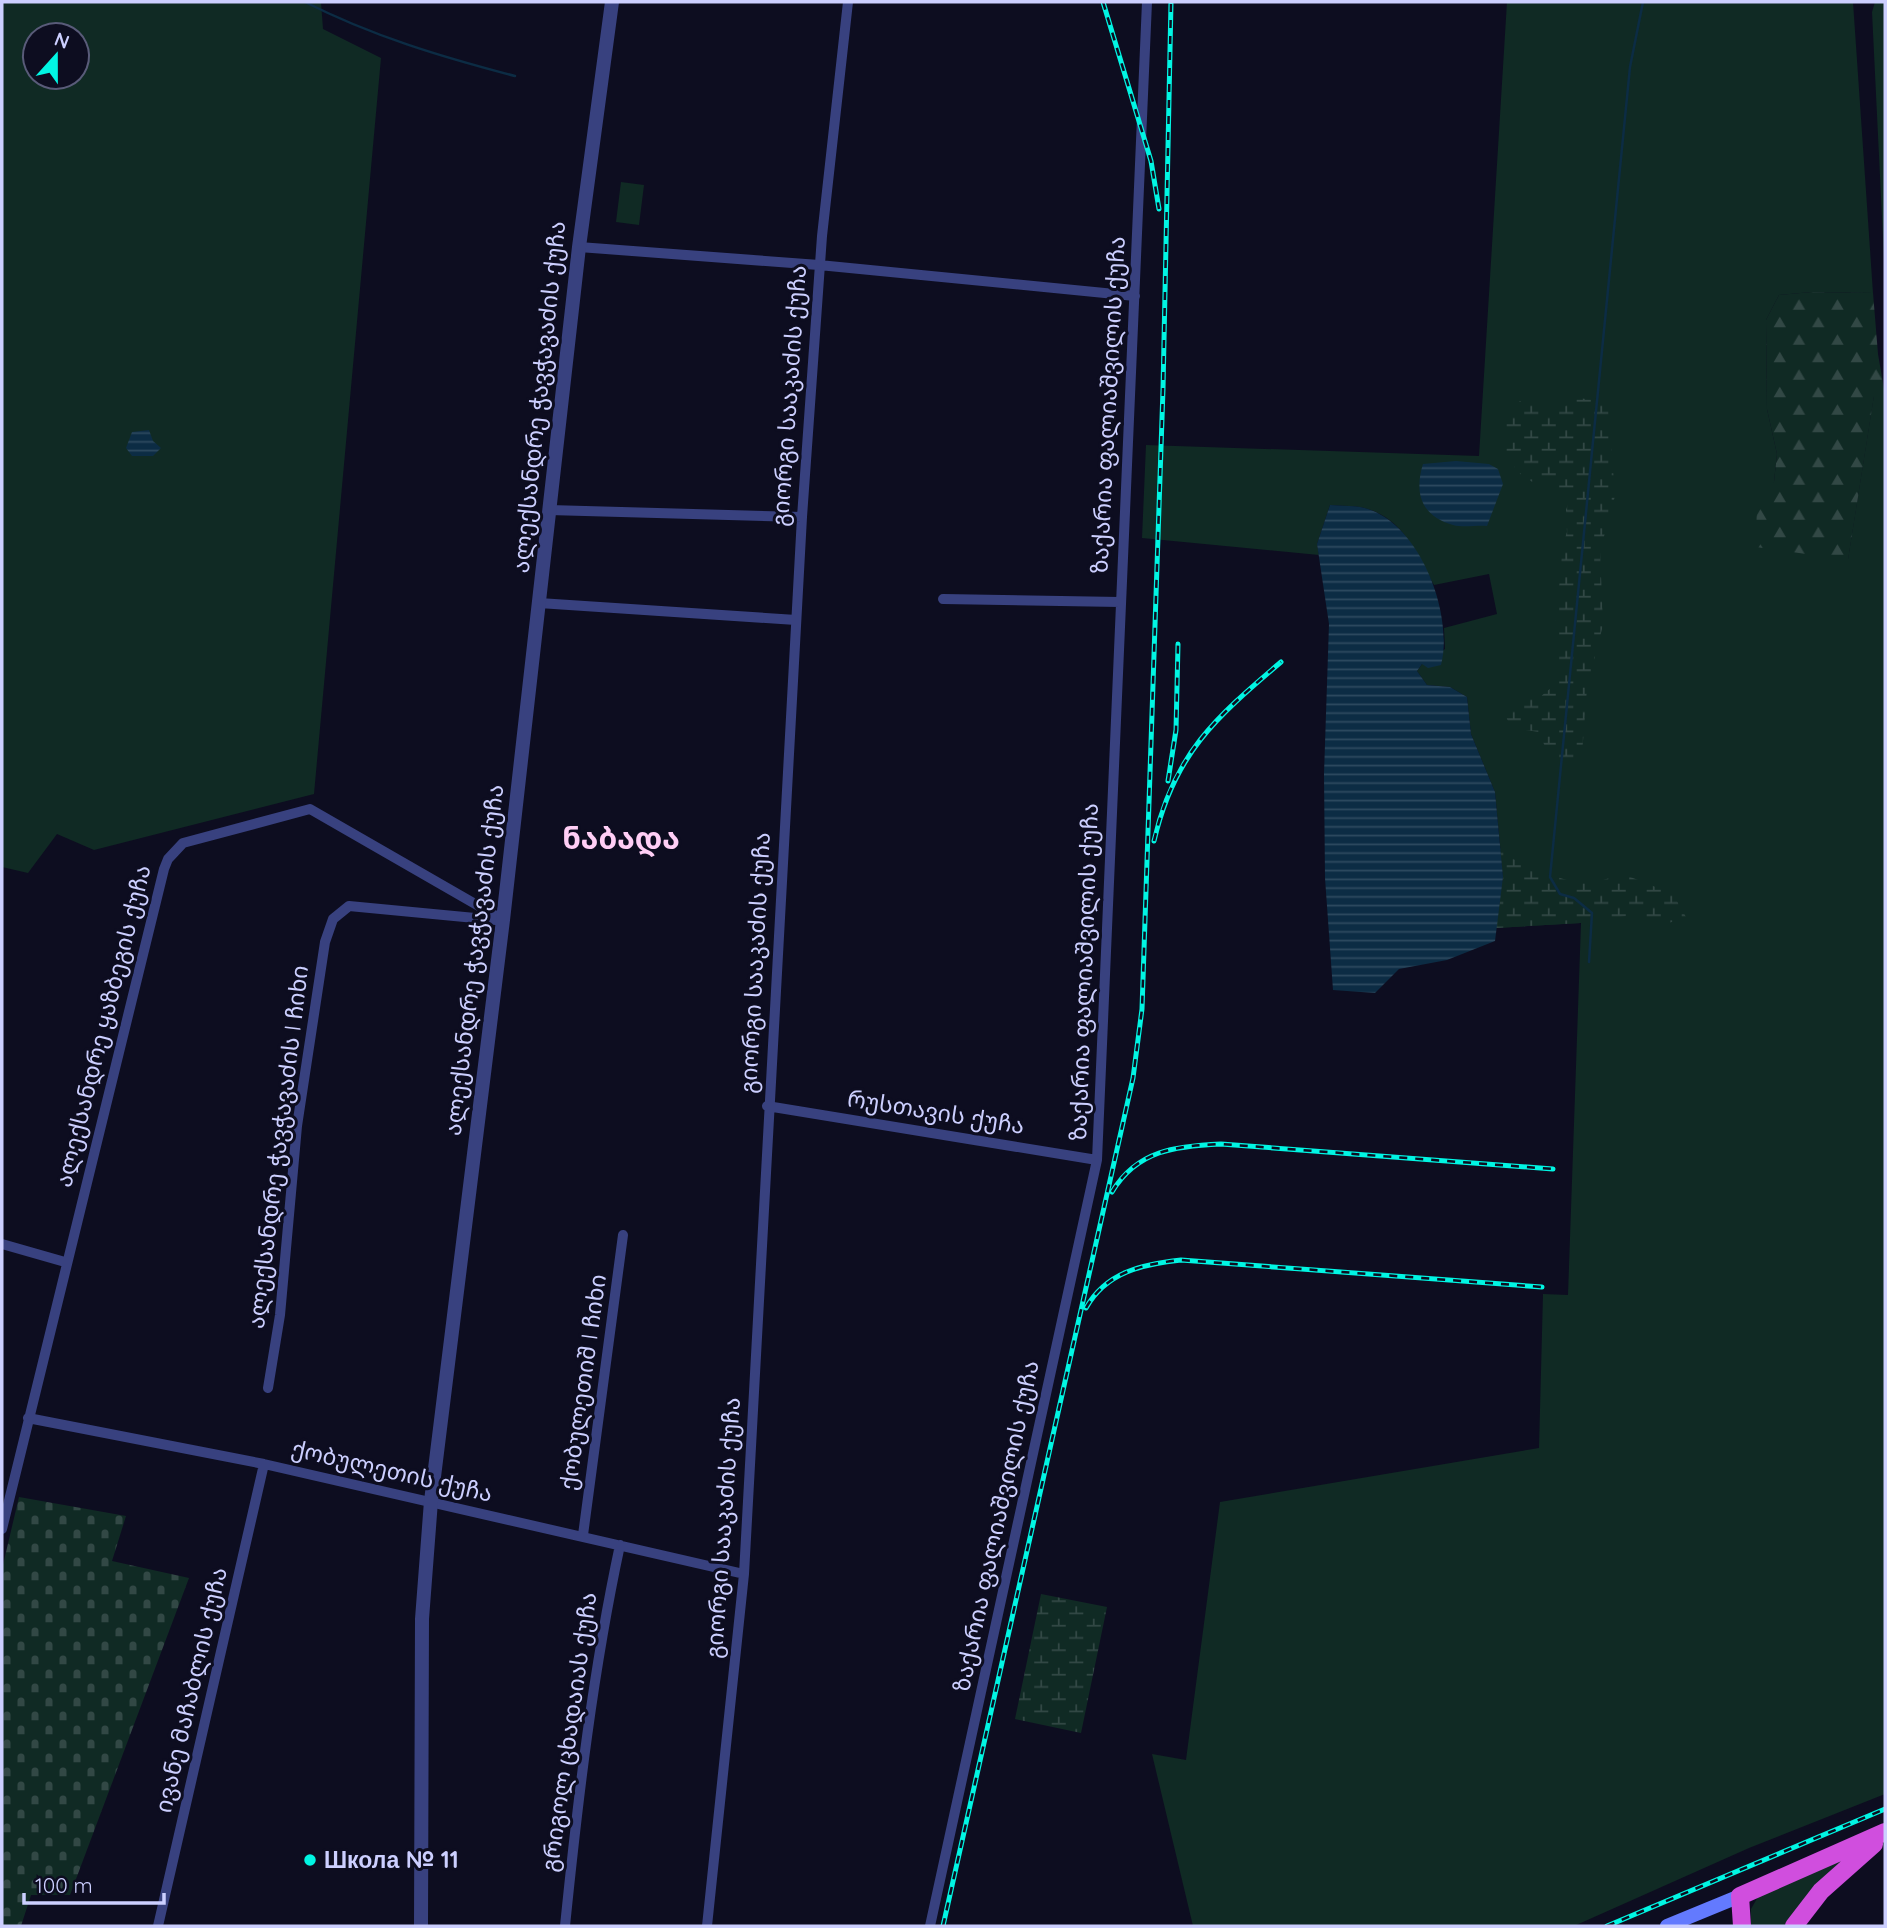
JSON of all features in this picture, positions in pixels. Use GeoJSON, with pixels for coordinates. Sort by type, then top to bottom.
{"type":"FeatureCollection","features":[{"type":"Feature","properties":{"kind":"highway"},"geometry":{"type":"LineString","coordinates":[[1742,1926],[1740,1896],[1885,1833]]}},
{"type":"Feature","properties":{"kind":"highway"},"geometry":{"type":"LineString","coordinates":[[1794,1926],[1821,1891],[1885,1833]]}},
{"type":"Feature","properties":{"kind":"main road"},"geometry":{"type":"LineString","coordinates":[[1667,1926],[1740,1896]]}},
{"type":"Feature","properties":{"kind":"street","name":"ალექსანდრე ჭავჭავაძის ქუჩა"},"geometry":{"type":"LineString","coordinates":[[421,1926],[422,1619],[431,1501],[503,920],[579,247],[612,2]]}},
{"type":"Feature","properties":{"kind":"street","name":"გიორგი სააკაძის ქუჩა"},"geometry":{"type":"LineString","coordinates":[[707,1926],[744,1574],[767,1106],[802,517],[820,265],[848,2]]}},
{"type":"Feature","properties":{"kind":"street","name":"ზაქარია ფალიაშვილის ქუჩა"},"geometry":{"type":"LineString","coordinates":[[930,1926],[1097,1160],[1147,2]]}},
{"type":"Feature","properties":{"kind":"street"},"geometry":{"type":"LineString","coordinates":[[579,247],[820,265],[1135,296]]}},
{"type":"Feature","properties":{"kind":"street"},"geometry":{"type":"LineString","coordinates":[[549,510],[802,517]]}},
{"type":"Feature","properties":{"kind":"street"},"geometry":{"type":"LineString","coordinates":[[943,599],[1120,602]]}},
{"type":"Feature","properties":{"kind":"street"},"geometry":{"type":"LineString","coordinates":[[539,603],[796,620]]}},
{"type":"Feature","properties":{"kind":"street","name":"ალექსანდრე ყაზბეგის ქუჩა"},"geometry":{"type":"LineString","coordinates":[[2,1529],[65,1262],[168,859],[183,843],[310,810],[503,920]]}},
{"type":"Feature","properties":{"kind":"street","name":"ალექსანდრე ჭავჭავაძის I ჩიხი"},"geometry":{"type":"LineString","coordinates":[[268,1388],[279,1315],[297,1126],[325,942],[333,919],[349,906],[503,920]]}},
{"type":"Feature","properties":{"kind":"street","name":"რუსთავის ქუჩა"},"geometry":{"type":"LineString","coordinates":[[767,1106],[1097,1160]]}},
{"type":"Feature","properties":{"kind":"street","name":"ქობულეთიშ I ჩიხი"},"geometry":{"type":"LineString","coordinates":[[583,1535],[624,1235]]}},
{"type":"Feature","properties":{"kind":"street"},"geometry":{"type":"LineString","coordinates":[[2,1244],[65,1262]]}},
{"type":"Feature","properties":{"kind":"street","name":"ქობულეთის ქუჩა"},"geometry":{"type":"LineString","coordinates":[[29,1418],[264,1464],[744,1574]]}},
{"type":"Feature","properties":{"kind":"street","name":"ივანე მაჩაბლის ქუჩა"},"geometry":{"type":"LineString","coordinates":[[158,1926],[264,1464]]}},
{"type":"Feature","properties":{"kind":"street","name":"გრიგოლ ცხადაიას ქუჩა"},"geometry":{"type":"LineString","coordinates":[[565,1926],[580,1777],[595,1672],[620,1545]]}},
{"type":"Feature","properties":{"kind":"green space"},"geometry":{"type":"Polygon","coordinates":[[[2,2],[321,2],[323,29],[381,58],[314,794],[94,850],[57,834],[28,873],[2,867],[2,2]]]}},
{"type":"Feature","properties":{"kind":"green space"},"geometry":{"type":"Polygon","coordinates":[[[1507,2],[1853,2],[1873,293],[1812,292],[1779,295],[1766,320],[1767,409],[1777,454],[1774,482],[1756,546],[1848,559],[1874,395],[1885,395],[1885,1794],[1749,1848],[1574,1926],[1193,1926],[1152,1754],[1186,1760],[1220,1502],[1539,1448],[1543,1294],[1568,1295],[1581,923],[1496,928],[1503,877],[1495,792],[1471,734],[1467,697],[1450,687],[1427,685],[1417,671],[1422,664],[1445,649],[1444,628],[1497,614],[1489,574],[1434,585],[1415,550],[1391,521],[1368,509],[1354,506],[1330,505],[1317,544],[1319,555],[1142,538],[1146,445],[1479,456],[1507,2]]]}},
{"type":"Feature","properties":{"kind":"green space"},"geometry":{"type":"Polygon","coordinates":[[[1875,2],[1885,2],[1885,279],[1872,12],[1875,2]]]}},
{"type":"Feature","properties":{"kind":"green space"},"geometry":{"type":"Polygon","coordinates":[[[621,182],[644,185],[639,225],[616,222],[621,182]]]}},
{"type":"Feature","properties":{"kind":"green space"},"geometry":{"type":"Polygon","coordinates":[[[1812,292],[1873,293],[1878,354],[1885,395],[1874,396],[1848,560],[1756,547],[1757,499],[1774,482],[1777,454],[1767,409],[1766,320],[1779,295],[1812,292]]]}},
{"type":"Feature","properties":{"kind":"green space"},"geometry":{"type":"Polygon","coordinates":[[[1576,398],[1608,401],[1615,496],[1600,551],[1603,625],[1587,688],[1582,754],[1572,762],[1548,754],[1539,732],[1512,728],[1502,710],[1517,698],[1540,697],[1551,688],[1559,668],[1555,606],[1561,575],[1562,548],[1567,532],[1566,510],[1569,501],[1523,477],[1506,457],[1506,412],[1520,401],[1562,408],[1576,398]]]}},
{"type":"Feature","properties":{"kind":"green space"},"geometry":{"type":"Polygon","coordinates":[[[1500,848],[1525,868],[1567,880],[1593,883],[1623,874],[1673,894],[1686,917],[1663,925],[1633,915],[1581,923],[1496,928],[1503,877],[1500,848]]]}},
{"type":"Feature","properties":{"kind":"green space"},"geometry":{"type":"Polygon","coordinates":[[[19,1497],[126,1516],[112,1561],[189,1578],[70,1895],[31,1895],[21,1926],[2,1926],[2,1569],[19,1497]]]}},
{"type":"Feature","properties":{"kind":"green space"},"geometry":{"type":"Polygon","coordinates":[[[1041,1594],[1107,1607],[1081,1733],[1015,1719],[1041,1594]]]}},
{"type":"Feature","properties":{"kind":"green space"},"geometry":{"type":"Polygon","coordinates":[[[1843,1855],[1848,1859],[1787,1926],[1751,1926],[1751,1909],[1759,1895],[1843,1855]]]}},
{"type":"Feature","properties":{"kind":"water"},"geometry":{"type":"Polygon","coordinates":[[[149,430],[153,441],[161,448],[153,456],[132,456],[126,448],[132,432],[149,430]]]}},
{"type":"Feature","properties":{"kind":"water"},"geometry":{"type":"Polygon","coordinates":[[[1456,461],[1489,464],[1498,469],[1503,484],[1487,526],[1457,526],[1442,521],[1427,509],[1423,502],[1419,485],[1423,464],[1456,461]]]}},
{"type":"Feature","properties":{"kind":"water"},"geometry":{"type":"Polygon","coordinates":[[[1330,505],[1364,508],[1387,519],[1404,534],[1429,575],[1438,598],[1444,645],[1441,665],[1428,668],[1422,664],[1417,671],[1427,685],[1450,687],[1467,697],[1471,734],[1495,792],[1503,877],[1495,941],[1447,960],[1399,969],[1375,993],[1333,990],[1325,878],[1324,774],[1329,624],[1317,544],[1330,505]]]}},
{"type":"Feature","properties":{"kind":"waterway"},"geometry":{"type":"LineString","coordinates":[[305,2],[408,45],[515,76]]}},
{"type":"Feature","properties":{"kind":"waterway"},"geometry":{"type":"LineString","coordinates":[[1589,962],[1592,913],[1574,898],[1560,894],[1550,877],[1630,67],[1643,2]]}},
{"type":"Feature","properties":{"kind":"railway"},"geometry":{"type":"LineString","coordinates":[[1103,2],[1151,161],[1159,209]]}},
{"type":"Feature","properties":{"kind":"railway"},"geometry":{"type":"LineString","coordinates":[[943,1926],[1133,1078],[1142,1009],[1163,389],[1171,2]]}},
{"type":"Feature","properties":{"kind":"railway"},"geometry":{"type":"LineString","coordinates":[[1168,781],[1176,730],[1178,644]]}},
{"type":"Feature","properties":{"kind":"railway"},"geometry":{"type":"LineString","coordinates":[[1154,841],[1173,784],[1200,740],[1236,701],[1281,662]]}},
{"type":"Feature","properties":{"kind":"railway"},"geometry":{"type":"LineString","coordinates":[[1112,1192],[1133,1167],[1159,1153],[1188,1146],[1221,1144],[1553,1169]]}},
{"type":"Feature","properties":{"kind":"railway"},"geometry":{"type":"LineString","coordinates":[[1086,1308],[1094,1296],[1115,1278],[1140,1267],[1181,1260],[1542,1287]]}},
{"type":"Feature","properties":{"kind":"railway"},"geometry":{"type":"LineString","coordinates":[[1607,1926],[1885,1809]]}},
{"type":"Feature","properties":{"kind":"place","name":"Школа № 11"},"geometry":{"type":"Point","coordinates":[310,1860]}},
{"type":"Feature","properties":{"kind":"district","name":"ნაბადა"},"geometry":{"type":"Point","coordinates":[621,839]}}]}
